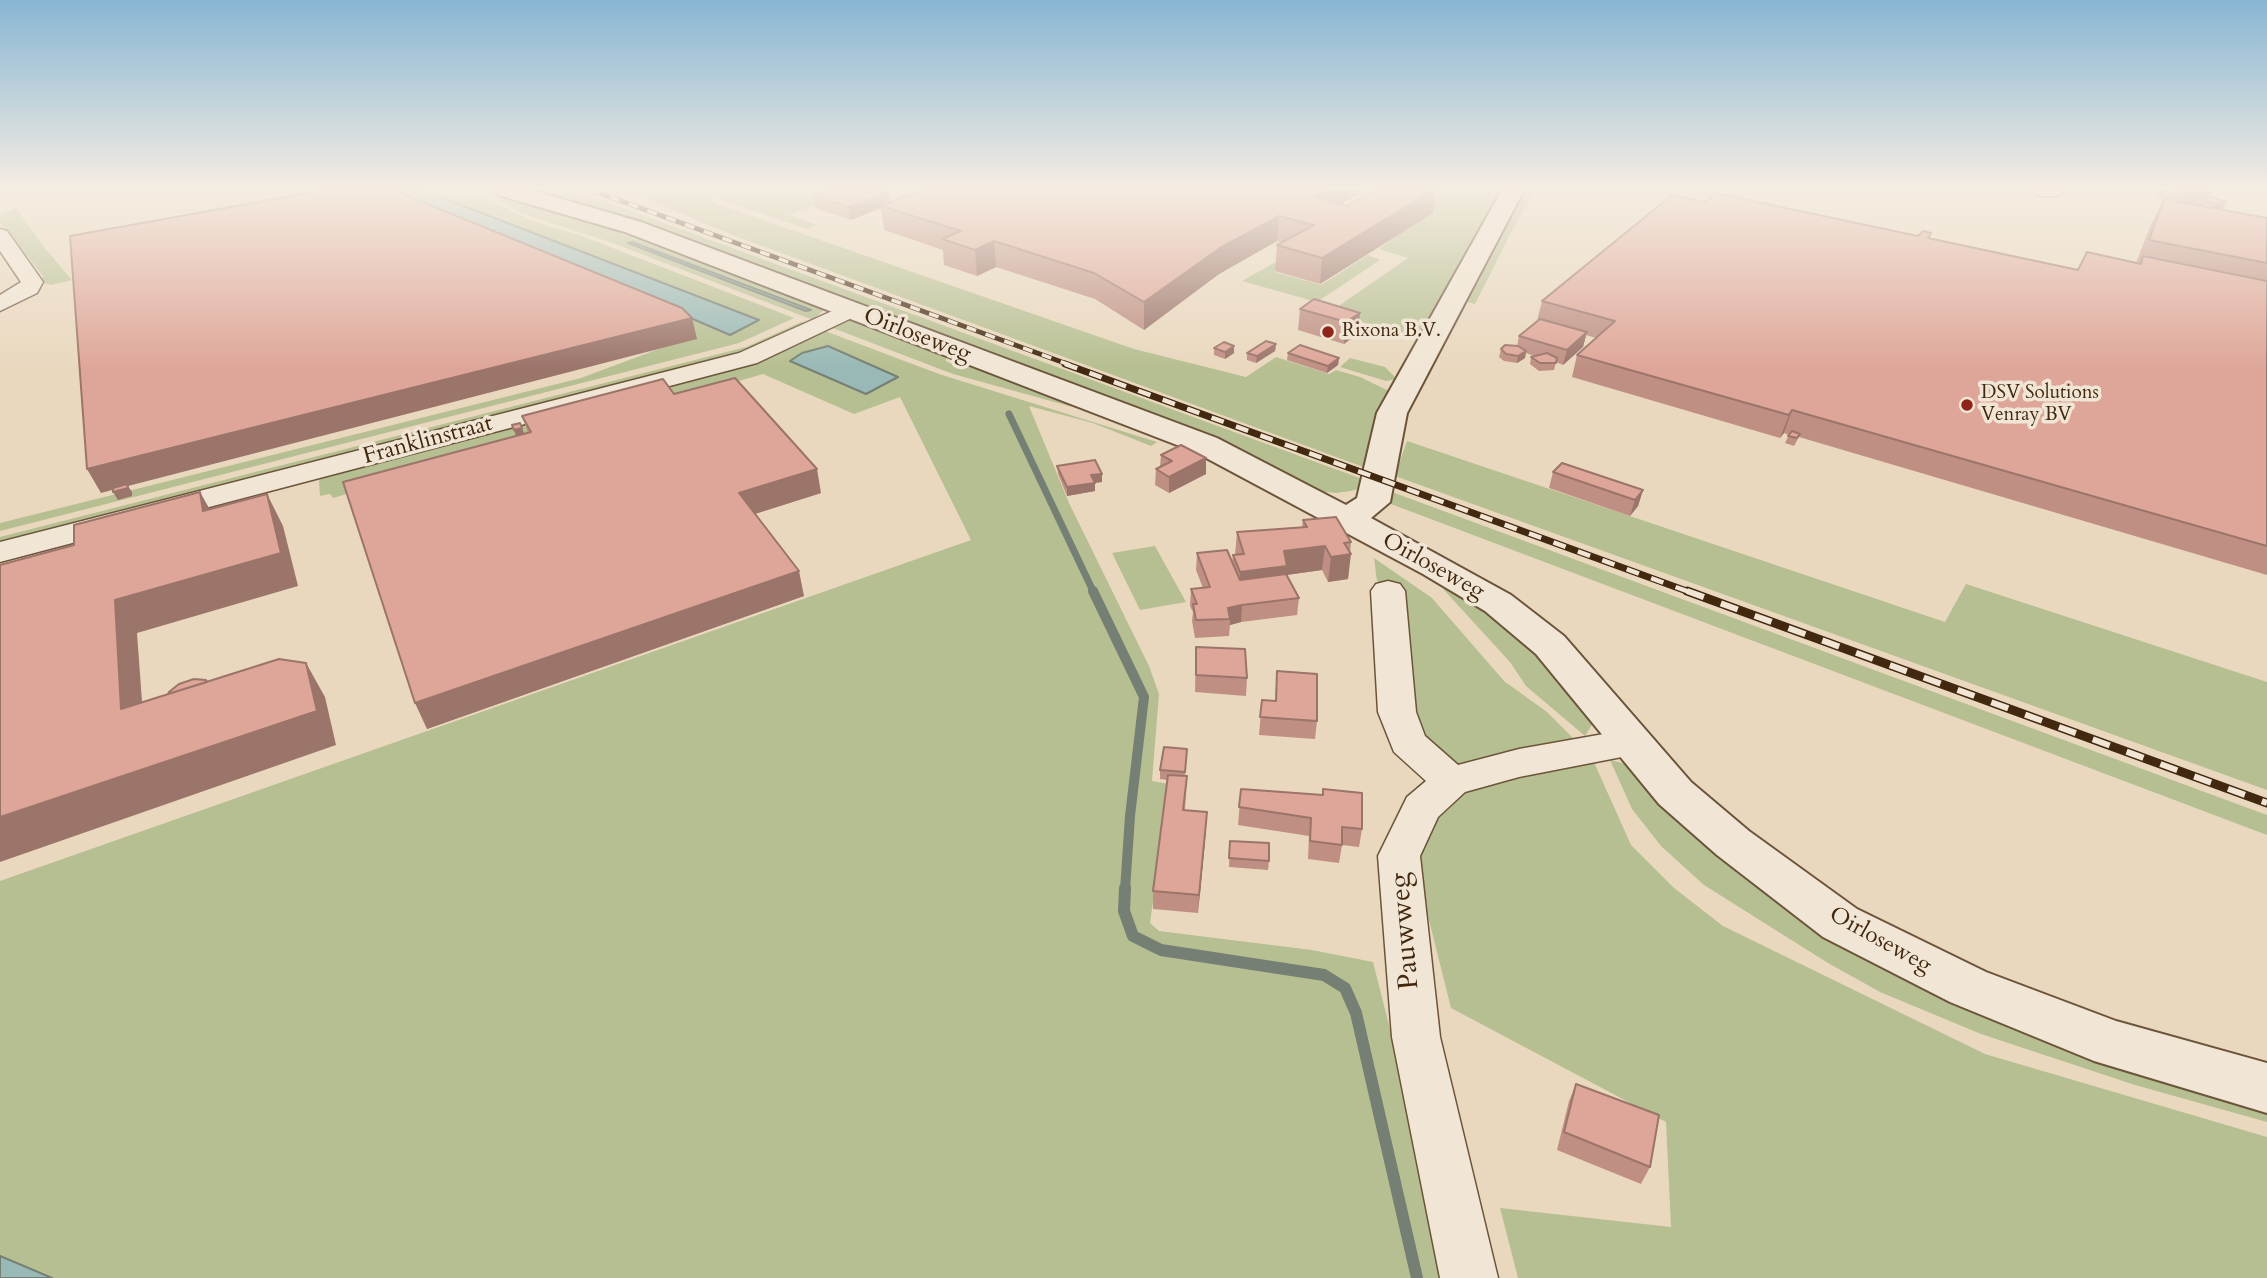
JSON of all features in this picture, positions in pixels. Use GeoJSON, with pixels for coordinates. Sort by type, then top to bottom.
{"type":"FeatureCollection","features":[{"type":"Feature","properties":{"kind":"street"},"geometry":{"type":"LineString","coordinates":[[0,304],[29,288],[32,282],[10,250]]}},
{"type":"Feature","properties":{"kind":"street","name":"Oirloseweg"},"geometry":{"type":"LineString","coordinates":[[692,250],[1206,445],[1348,520],[1497,603],[1550,645],[1685,801],[1733,843],[1840,923],[1968,988],[2113,1044],[2267,1088]]}},
{"type":"Feature","properties":{"kind":"street"},"geometry":{"type":"LineString","coordinates":[[1348,520],[1373,502],[1392,413],[1481,250]]}},
{"type":"Feature","properties":{"kind":"street","name":"Franklinstraat"},"geometry":{"type":"LineString","coordinates":[[0,552],[748,358],[850,310]]}},
{"type":"Feature","properties":{"kind":"street","name":"Oirloseweg"},"geometry":{"type":"LineString","coordinates":[[1388,591],[1397,712],[1408,743],[1451,781]]}},
{"type":"Feature","properties":{"kind":"street","name":"Pauwweg"},"geometry":{"type":"LineString","coordinates":[[1469,1278],[1416,1037],[1399,856],[1421,808],[1451,781],[1519,763],[1632,742]]}},
{"type":"Feature","properties":{"kind":"green space"},"geometry":{"type":"Polygon","coordinates":[[[22,250],[46,250],[72,280],[51,285],[41,282],[43,276],[22,250]]]}},
{"type":"Feature","properties":{"kind":"green space"},"geometry":{"type":"Polygon","coordinates":[[[477,250],[532,250],[730,335],[758,320],[576,250],[617,250],[794,318],[739,343],[0,531],[0,523],[581,378],[688,338],[477,250]]]}},
{"type":"Feature","properties":{"kind":"green space"},"geometry":{"type":"Polygon","coordinates":[[[630,250],[678,250],[829,305],[813,320],[630,250]]]}},
{"type":"Feature","properties":{"kind":"green space"},"geometry":{"type":"Polygon","coordinates":[[[682,250],[737,250],[1365,480],[1361,488],[1351,491],[1317,491],[682,250]]]}},
{"type":"Feature","properties":{"kind":"green space"},"geometry":{"type":"Polygon","coordinates":[[[772,250],[848,250],[1134,349],[1246,377],[1276,357],[1329,374],[1336,370],[1360,377],[1389,391],[1370,439],[1366,468],[772,250]]]}},
{"type":"Feature","properties":{"kind":"green space"},"geometry":{"type":"Polygon","coordinates":[[[1381,250],[1466,250],[1420,332],[1401,334],[1330,312],[1408,258],[1381,250]]]}},
{"type":"Feature","properties":{"kind":"green space"},"geometry":{"type":"Polygon","coordinates":[[[1495,250],[1503,250],[1475,304],[1468,302],[1495,250]]]}},
{"type":"Feature","properties":{"kind":"green space"},"geometry":{"type":"Polygon","coordinates":[[[1368,255],[1380,260],[1317,302],[1242,281],[1274,263],[1282,265],[1275,272],[1321,285],[1368,255]]]}},
{"type":"Feature","properties":{"kind":"green space"},"geometry":{"type":"Polygon","coordinates":[[[846,319],[860,320],[946,352],[946,361],[952,364],[972,362],[1098,414],[953,374],[825,325],[846,319]]]}},
{"type":"Feature","properties":{"kind":"green space"},"geometry":{"type":"Polygon","coordinates":[[[804,323],[738,355],[0,547],[0,537],[746,347],[804,323]]]}},
{"type":"Feature","properties":{"kind":"green space"},"geometry":{"type":"Polygon","coordinates":[[[819,331],[939,374],[1157,442],[1151,446],[1093,423],[1029,406],[1069,503],[1149,666],[1159,694],[1152,781],[1169,784],[1150,923],[1159,931],[1312,950],[1373,962],[1453,1278],[52,1278],[0,1256],[0,881],[971,540],[900,397],[854,414],[763,374],[333,498],[330,494],[320,496],[319,481],[323,475],[819,331]]]}},
{"type":"Feature","properties":{"kind":"green space"},"geometry":{"type":"Polygon","coordinates":[[[1350,358],[1385,367],[1397,379],[1386,381],[1340,367],[1350,358]]]}},
{"type":"Feature","properties":{"kind":"green space"},"geometry":{"type":"Polygon","coordinates":[[[1407,441],[1945,622],[1966,584],[2267,682],[2267,790],[1395,476],[1407,441]]]}},
{"type":"Feature","properties":{"kind":"green space"},"geometry":{"type":"Polygon","coordinates":[[[1392,492],[2267,815],[2267,835],[1391,504],[1392,492]]]}},
{"type":"Feature","properties":{"kind":"green space"},"geometry":{"type":"Polygon","coordinates":[[[1155,546],[1186,602],[1140,610],[1112,553],[1155,546]]]}},
{"type":"Feature","properties":{"kind":"green space"},"geometry":{"type":"Polygon","coordinates":[[[1374,558],[1432,598],[1504,681],[1547,712],[1577,742],[1469,767],[1453,764],[1415,735],[1399,588],[1377,581],[1374,558]]]}},
{"type":"Feature","properties":{"kind":"green space"},"geometry":{"type":"Polygon","coordinates":[[[1444,583],[1507,625],[1584,702],[1593,723],[1585,736],[1526,686],[1510,662],[1444,590],[1444,583]]]}},
{"type":"Feature","properties":{"kind":"green space"},"geometry":{"type":"Polygon","coordinates":[[[1593,760],[1631,845],[1674,888],[1723,926],[1985,1054],[2267,1137],[2267,1278],[1518,1278],[1500,1208],[1671,1227],[1666,1122],[1451,1008],[1419,880],[1418,855],[1445,794],[1593,760]]]}},
{"type":"Feature","properties":{"kind":"green space"},"geometry":{"type":"Polygon","coordinates":[[[1610,760],[1626,764],[1711,843],[2267,1107],[2267,1122],[2135,1085],[1981,1034],[1880,992],[1828,963],[1704,885],[1661,846],[1632,809],[1610,760]]]}},
{"type":"Feature","properties":{"kind":"water"},"geometry":{"type":"Polygon","coordinates":[[[532,250],[577,250],[759,320],[730,335],[532,250]]]}},
{"type":"Feature","properties":{"kind":"water"},"geometry":{"type":"Polygon","coordinates":[[[645,250],[652,250],[811,310],[806,311],[645,250]]]}},
{"type":"Feature","properties":{"kind":"water"},"geometry":{"type":"Polygon","coordinates":[[[828,346],[898,377],[866,394],[790,361],[802,353],[828,346]]]}},
{"type":"Feature","properties":{"kind":"water"},"geometry":{"type":"Polygon","coordinates":[[[0,1256],[52,1278],[0,1278],[0,1256]]]}},
{"type":"Feature","properties":{"kind":"building"},"geometry":{"type":"Polygon","coordinates":[[[71,250],[539,250],[682,308],[692,318],[87,469],[71,250]]]}},
{"type":"Feature","properties":{"kind":"building"},"geometry":{"type":"Polygon","coordinates":[[[1021,250],[1218,250],[1144,302],[1094,273],[1021,250]]]}},
{"type":"Feature","properties":{"kind":"building"},"geometry":{"type":"Polygon","coordinates":[[[1293,250],[1336,250],[1322,258],[1293,250]]]}},
{"type":"Feature","properties":{"kind":"building","name":"DSV Solutions Venray BV"},"geometry":{"type":"Polygon","coordinates":[[[1605,250],[1983,250],[2078,270],[2087,252],[2141,264],[2143,256],[2267,281],[2267,546],[1792,410],[1789,415],[1577,355],[1615,321],[1542,301],[1605,250]]]}},
{"type":"Feature","properties":{"kind":"building"},"geometry":{"type":"Polygon","coordinates":[[[2198,250],[2267,250],[2267,263],[2198,250]]]}},
{"type":"Feature","properties":{"kind":"building"},"geometry":{"type":"Polygon","coordinates":[[[1314,299],[1360,313],[1346,322],[1300,309],[1314,299]]]}},
{"type":"Feature","properties":{"kind":"building"},"geometry":{"type":"Polygon","coordinates":[[[1540,319],[1587,332],[1567,350],[1519,336],[1540,319]]]}},
{"type":"Feature","properties":{"kind":"building"},"geometry":{"type":"Polygon","coordinates":[[[1266,341],[1276,344],[1257,356],[1247,353],[1266,341]]]}},
{"type":"Feature","properties":{"kind":"building"},"geometry":{"type":"Polygon","coordinates":[[[1224,342],[1234,346],[1225,352],[1214,348],[1224,342]]]}},
{"type":"Feature","properties":{"kind":"building"},"geometry":{"type":"Polygon","coordinates":[[[1300,345],[1339,358],[1328,366],[1288,353],[1300,345]]]}},
{"type":"Feature","properties":{"kind":"building"},"geometry":{"type":"Polygon","coordinates":[[[1505,345],[1518,346],[1526,351],[1518,356],[1506,354],[1501,349],[1505,345]]]}},
{"type":"Feature","properties":{"kind":"building"},"geometry":{"type":"Polygon","coordinates":[[[1547,353],[1557,358],[1556,363],[1540,363],[1531,357],[1547,353]]]}},
{"type":"Feature","properties":{"kind":"building"},"geometry":{"type":"Polygon","coordinates":[[[735,378],[817,469],[739,493],[799,571],[415,703],[343,482],[531,432],[522,416],[663,379],[674,394],[735,378]]]}},
{"type":"Feature","properties":{"kind":"building"},"geometry":{"type":"Polygon","coordinates":[[[520,423],[522,428],[514,430],[512,425],[520,423]]]}},
{"type":"Feature","properties":{"kind":"building"},"geometry":{"type":"Polygon","coordinates":[[[1792,431],[1800,434],[1797,438],[1788,436],[1792,431]]]}},
{"type":"Feature","properties":{"kind":"building"},"geometry":{"type":"Polygon","coordinates":[[[1181,445],[1206,458],[1169,477],[1156,469],[1172,461],[1161,455],[1181,445]]]}},
{"type":"Feature","properties":{"kind":"building"},"geometry":{"type":"Polygon","coordinates":[[[1095,460],[1102,474],[1091,475],[1095,483],[1067,487],[1057,466],[1095,460]]]}},
{"type":"Feature","properties":{"kind":"building"},"geometry":{"type":"Polygon","coordinates":[[[1562,463],[1643,490],[1635,500],[1553,472],[1562,463]]]}},
{"type":"Feature","properties":{"kind":"building"},"geometry":{"type":"Polygon","coordinates":[[[127,484],[128,488],[113,492],[113,488],[127,484]]]}},
{"type":"Feature","properties":{"kind":"building"},"geometry":{"type":"Polygon","coordinates":[[[200,492],[203,511],[267,494],[281,553],[115,600],[121,709],[279,659],[306,663],[317,711],[0,817],[0,565],[74,545],[74,525],[200,492]]]}},
{"type":"Feature","properties":{"kind":"building"},"geometry":{"type":"Polygon","coordinates":[[[1336,517],[1351,542],[1344,543],[1351,554],[1331,557],[1325,546],[1284,551],[1287,566],[1240,572],[1233,555],[1244,554],[1237,532],[1307,527],[1303,520],[1336,517]]]}},
{"type":"Feature","properties":{"kind":"building"},"geometry":{"type":"Polygon","coordinates":[[[1227,550],[1240,580],[1286,574],[1299,598],[1228,608],[1230,619],[1196,620],[1193,604],[1197,604],[1191,589],[1210,587],[1197,553],[1227,550]]]}},
{"type":"Feature","properties":{"kind":"building"},"geometry":{"type":"Polygon","coordinates":[[[1196,647],[1245,649],[1247,678],[1196,675],[1196,647]]]}},
{"type":"Feature","properties":{"kind":"building"},"geometry":{"type":"Polygon","coordinates":[[[1277,671],[1317,674],[1317,721],[1260,717],[1262,700],[1276,701],[1277,671]]]}},
{"type":"Feature","properties":{"kind":"building"},"geometry":{"type":"Polygon","coordinates":[[[194,679],[207,682],[168,694],[179,684],[194,679]]]}},
{"type":"Feature","properties":{"kind":"building"},"geometry":{"type":"Polygon","coordinates":[[[1164,747],[1187,749],[1185,772],[1160,770],[1164,747]]]}},
{"type":"Feature","properties":{"kind":"building"},"geometry":{"type":"Polygon","coordinates":[[[1168,775],[1187,776],[1183,810],[1207,812],[1199,895],[1153,891],[1168,775]]]}},
{"type":"Feature","properties":{"kind":"building"},"geometry":{"type":"Polygon","coordinates":[[[1241,789],[1323,795],[1323,789],[1362,793],[1362,829],[1342,827],[1342,845],[1310,841],[1311,818],[1239,807],[1241,789]]]}},
{"type":"Feature","properties":{"kind":"building"},"geometry":{"type":"Polygon","coordinates":[[[1230,841],[1269,843],[1269,861],[1229,858],[1230,841]]]}},
{"type":"Feature","properties":{"kind":"building"},"geometry":{"type":"Polygon","coordinates":[[[1576,1084],[1659,1115],[1650,1167],[1564,1132],[1576,1084]]]}},
{"type":"Feature","properties":{"kind":"waterway"},"geometry":{"type":"LineString","coordinates":[[1009,414],[1094,593]]}},
{"type":"Feature","properties":{"kind":"waterway"},"geometry":{"type":"LineString","coordinates":[[1093,591],[1144,697],[1130,816],[1125,890]]}},
{"type":"Feature","properties":{"kind":"waterway"},"geometry":{"type":"LineString","coordinates":[[1125,888],[1124,911],[1133,936],[1161,950],[1324,975],[1345,988],[1356,1013],[1417,1278]]}},
{"type":"Feature","properties":{"kind":"railway"},"geometry":{"type":"LineString","coordinates":[[754,250],[1070,365]]}},
{"type":"Feature","properties":{"kind":"railway"},"geometry":{"type":"LineString","coordinates":[[1065,364],[1692,593]]}},
{"type":"Feature","properties":{"kind":"railway"},"geometry":{"type":"LineString","coordinates":[[1687,591],[2267,803]]}},
{"type":"Feature","properties":{"kind":"place","name":"Rixona B.V."},"geometry":{"type":"Point","coordinates":[1328,332]}},
{"type":"Feature","properties":{"kind":"place","name":"DSV Solutions Venray BV"},"geometry":{"type":"Point","coordinates":[1967,405]}}]}
